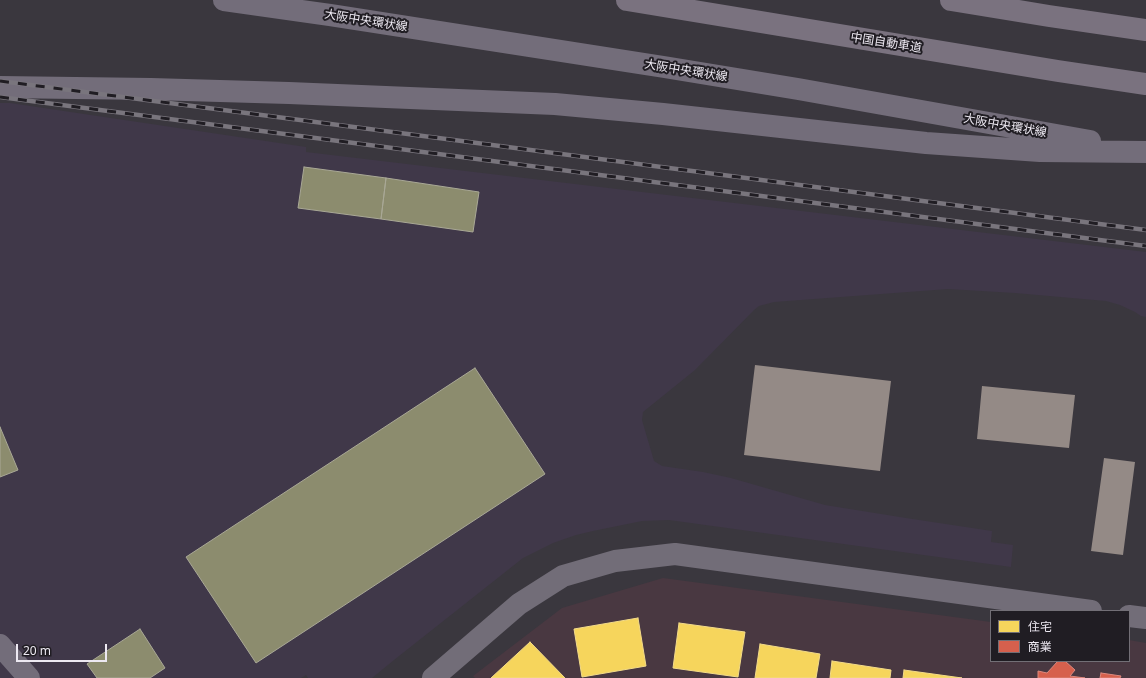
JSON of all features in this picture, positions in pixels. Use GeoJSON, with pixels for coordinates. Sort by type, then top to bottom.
{"type":"FeatureCollection","features":[{"type":"Feature","properties":{"kind":"highway","name":"中国自動車道"},"geometry":{"type":"LineString","coordinates":[[627,0],[1058,71],[1146,84]]}},
{"type":"Feature","properties":{"kind":"highway"},"geometry":{"type":"LineString","coordinates":[[951,0],[1146,30]]}},
{"type":"Feature","properties":{"kind":"highway"},"geometry":{"type":"LineString","coordinates":[[1049,16],[1146,17]]}},
{"type":"Feature","properties":{"kind":"highway"},"geometry":{"type":"LineString","coordinates":[[1058,71],[1146,90]]}},
{"type":"Feature","properties":{"kind":"main road","name":"大阪中央環状線"},"geometry":{"type":"LineString","coordinates":[[224,0],[486,39],[719,76],[1146,151]]}},
{"type":"Feature","properties":{"kind":"main road"},"geometry":{"type":"LineString","coordinates":[[0,87],[289,93],[555,104],[663,114],[926,143],[1040,151],[1146,151]]}},
{"type":"Feature","properties":{"kind":"main road"},"geometry":{"type":"LineString","coordinates":[[0,645],[29,678]]}},
{"type":"Feature","properties":{"kind":"street"},"geometry":{"type":"LineString","coordinates":[[433,678],[519,604],[563,576],[615,561],[675,554],[1084,610]]}},
{"type":"Feature","properties":{"kind":"street"},"geometry":{"type":"LineString","coordinates":[[1130,616],[1146,618]]}},
{"type":"Feature","properties":{"kind":"shaded area"},"geometry":{"type":"Polygon","coordinates":[[[0,103],[10,103],[306,147],[306,152],[1146,252],[1146,317],[1120,305],[1106,301],[948,289],[774,302],[759,306],[754,310],[695,370],[643,412],[642,420],[654,461],[662,466],[731,478],[825,505],[992,531],[991,542],[1013,545],[1011,567],[669,520],[642,521],[576,535],[553,543],[523,558],[372,678],[308,678],[306,675],[301,678],[0,678],[0,103]]]}},
{"type":"Feature","properties":{"kind":"shaded area"},"geometry":{"type":"Polygon","coordinates":[[[663,578],[990,622],[990,662],[1130,662],[1130,640],[1146,643],[1146,678],[475,678],[473,676],[562,608],[663,578]]]}},
{"type":"Feature","properties":{"kind":"building: 住宅"},"geometry":{"type":"Polygon","coordinates":[[[638,618],[646,666],[582,677],[574,629],[638,618]]]}},
{"type":"Feature","properties":{"kind":"building: 住宅"},"geometry":{"type":"Polygon","coordinates":[[[679,623],[745,632],[738,677],[673,668],[679,623]]]}},
{"type":"Feature","properties":{"kind":"building: 住宅"},"geometry":{"type":"Polygon","coordinates":[[[530,642],[565,678],[491,678],[530,642]]]}},
{"type":"Feature","properties":{"kind":"building: 住宅"},"geometry":{"type":"Polygon","coordinates":[[[760,644],[820,654],[816,678],[755,678],[760,644]]]}},
{"type":"Feature","properties":{"kind":"building: 住宅"},"geometry":{"type":"Polygon","coordinates":[[[832,661],[891,670],[890,678],[830,678],[832,661]]]}},
{"type":"Feature","properties":{"kind":"building: 住宅"},"geometry":{"type":"Polygon","coordinates":[[[904,670],[962,678],[903,678],[904,670]]]}},
{"type":"Feature","properties":{"kind":"building: 商業"},"geometry":{"type":"Polygon","coordinates":[[[1057,662],[1066,662],[1075,670],[1070,676],[1085,678],[1038,678],[1038,671],[1047,673],[1057,662]]]}},
{"type":"Feature","properties":{"kind":"building: 商業"},"geometry":{"type":"Polygon","coordinates":[[[1101,673],[1121,676],[1120,678],[1100,678],[1101,673]]]}},
{"type":"Feature","properties":{"kind":"building: 工業"},"geometry":{"type":"Polygon","coordinates":[[[304,167],[386,178],[381,219],[298,208],[304,167]]]}},
{"type":"Feature","properties":{"kind":"building: 工業"},"geometry":{"type":"Polygon","coordinates":[[[386,178],[479,192],[473,232],[381,219],[386,178]]]}},
{"type":"Feature","properties":{"kind":"building: 工業"},"geometry":{"type":"Polygon","coordinates":[[[475,368],[545,474],[256,663],[186,557],[475,368]]]}},
{"type":"Feature","properties":{"kind":"building: 工業"},"geometry":{"type":"Polygon","coordinates":[[[0,427],[18,470],[0,477],[0,427]]]}},
{"type":"Feature","properties":{"kind":"building: 工業"},"geometry":{"type":"Polygon","coordinates":[[[140,629],[165,668],[150,678],[97,678],[87,664],[140,629]]]}},
{"type":"Feature","properties":{"kind":"building: その他"},"geometry":{"type":"Polygon","coordinates":[[[755,365],[891,381],[880,471],[744,455],[755,365]]]}},
{"type":"Feature","properties":{"kind":"building: その他"},"geometry":{"type":"Polygon","coordinates":[[[982,386],[1075,395],[1069,448],[977,439],[982,386]]]}},
{"type":"Feature","properties":{"kind":"building: その他"},"geometry":{"type":"Polygon","coordinates":[[[1104,458],[1135,462],[1123,555],[1091,551],[1104,458]]]}},
{"type":"Feature","properties":{"kind":"railway"},"geometry":{"type":"LineString","coordinates":[[0,81],[1146,230]]}},
{"type":"Feature","properties":{"kind":"railway"},"geometry":{"type":"LineString","coordinates":[[0,97],[1146,246]]}}]}
